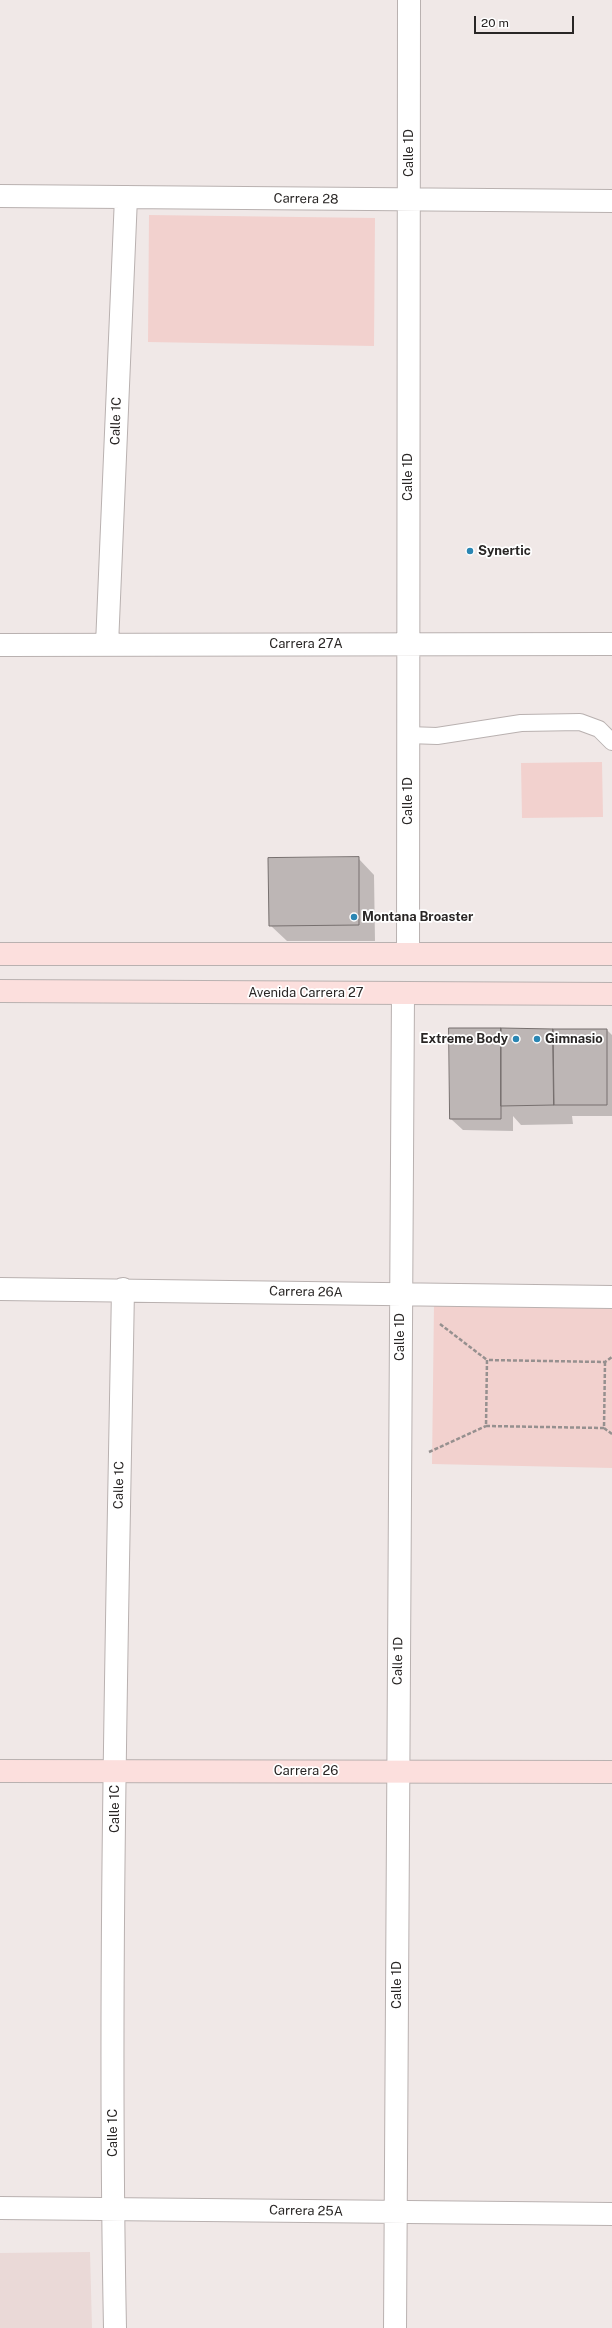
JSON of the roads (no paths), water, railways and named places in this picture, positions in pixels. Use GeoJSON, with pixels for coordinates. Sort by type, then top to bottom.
{"type":"FeatureCollection","features":[{"type":"Feature","properties":{"kind":"main road"},"geometry":{"type":"LineString","coordinates":[[0,954],[612,954]]}},
{"type":"Feature","properties":{"kind":"main road","name":"Avenida Carrera 27"},"geometry":{"type":"LineString","coordinates":[[0,990],[612,994]]}},
{"type":"Feature","properties":{"kind":"main road","name":"Carrera 26"},"geometry":{"type":"LineString","coordinates":[[0,1770],[612,1772]]}},
{"type":"Feature","properties":{"kind":"street","name":"Calle 1D"},"geometry":{"type":"LineString","coordinates":[[408,954],[409,0]]}},
{"type":"Feature","properties":{"kind":"street","name":"Carrera 28"},"geometry":{"type":"LineString","coordinates":[[0,196],[612,201]]}},
{"type":"Feature","properties":{"kind":"street","name":"Calle 1C"},"geometry":{"type":"LineString","coordinates":[[107,644],[126,197]]}},
{"type":"Feature","properties":{"kind":"street","name":"Carrera 27A"},"geometry":{"type":"LineString","coordinates":[[0,645],[612,644]]}},
{"type":"Feature","properties":{"kind":"street","name":"Calle 1D"},"geometry":{"type":"LineString","coordinates":[[395,2328],[397,1812],[400,1772],[397,1699],[403,993]]}},
{"type":"Feature","properties":{"kind":"street","name":"Carrera 26A"},"geometry":{"type":"LineString","coordinates":[[0,1289],[123,1289],[612,1297]]}},
{"type":"Feature","properties":{"kind":"street","name":"Calle 1C"},"geometry":{"type":"LineString","coordinates":[[115,2328],[113,2209],[115,1771],[123,1289]]}},
{"type":"Feature","properties":{"kind":"street","name":"Carrera 25A"},"geometry":{"type":"LineString","coordinates":[[0,2208],[612,2214]]}},
{"type":"Feature","properties":{"kind":"lane"},"geometry":{"type":"LineString","coordinates":[[408,735],[437,736],[520,723],[580,722],[599,729],[612,742]]}},
{"type":"Feature","properties":{"kind":"place","name":"Synertic"},"geometry":{"type":"Point","coordinates":[470,551]}},
{"type":"Feature","properties":{"kind":"place","name":"Montana Broaster"},"geometry":{"type":"Point","coordinates":[354,917]}},
{"type":"Feature","properties":{"kind":"place","name":"Extreme Body"},"geometry":{"type":"Point","coordinates":[516,1039]}},
{"type":"Feature","properties":{"kind":"place","name":"Gimnasio"},"geometry":{"type":"Point","coordinates":[537,1039]}}]}
